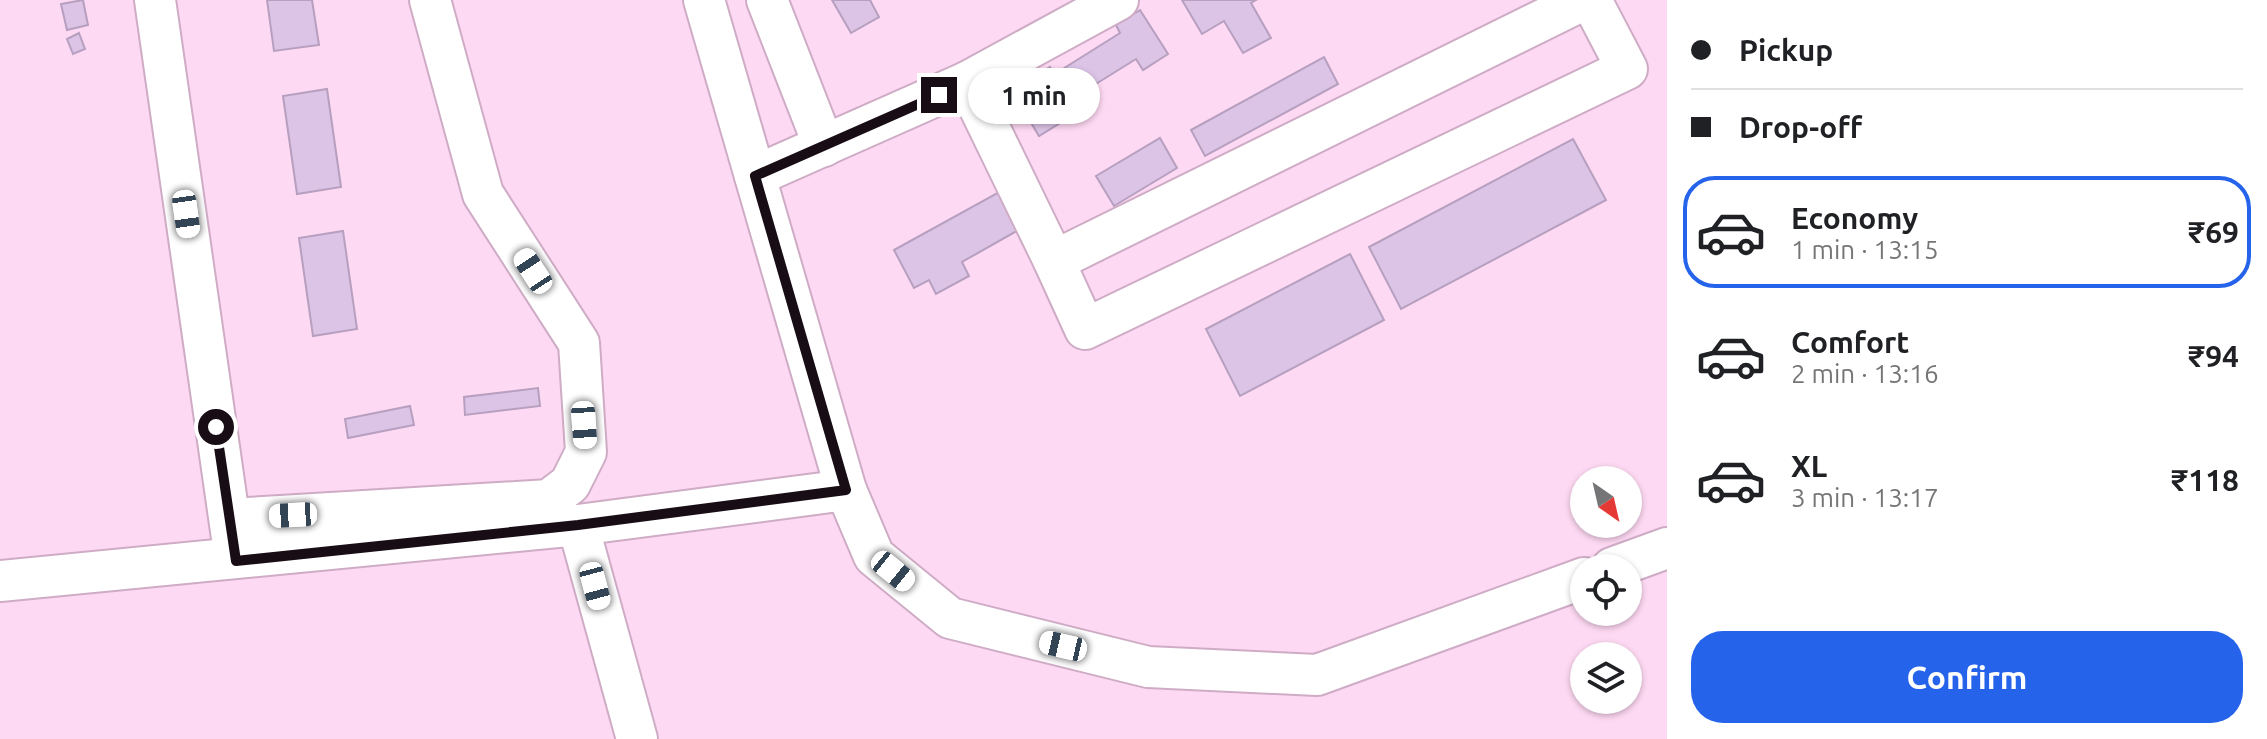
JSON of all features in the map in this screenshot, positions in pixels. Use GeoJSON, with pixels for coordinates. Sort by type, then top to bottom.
{"type":"FeatureCollection","features":[{"type":"Feature","properties":{"kind":"street"},"geometry":{"type":"LineString","coordinates":[[155,0],[236,561]]}},
{"type":"Feature","properties":{"kind":"street"},"geometry":{"type":"LineString","coordinates":[[230,519],[549,500],[570,484],[586,452],[579,343],[483,194],[430,0]]}},
{"type":"Feature","properties":{"kind":"street"},"geometry":{"type":"LineString","coordinates":[[704,0],[846,490],[874,556],[950,618],[1148,667],[1317,675],[1570,583]]}},
{"type":"Feature","properties":{"kind":"street"},"geometry":{"type":"LineString","coordinates":[[767,0],[824,146]]}},
{"type":"Feature","properties":{"kind":"street"},"geometry":{"type":"LineString","coordinates":[[755,176],[967,82],[1118,0]]}},
{"type":"Feature","properties":{"kind":"street"},"geometry":{"type":"LineString","coordinates":[[1054,261],[1583,0]]}},
{"type":"Feature","properties":{"kind":"street"},"geometry":{"type":"LineString","coordinates":[[967,82],[1085,329],[1627,69],[1591,0]]}},
{"type":"Feature","properties":{"kind":"street"},"geometry":{"type":"LineString","coordinates":[[0,581],[236,561],[578,525],[846,490]]}},
{"type":"Feature","properties":{"kind":"street"},"geometry":{"type":"LineString","coordinates":[[578,525],[637,739]]}},
{"type":"Feature","properties":{"kind":"street"},"geometry":{"type":"LineString","coordinates":[[1642,557],[1667,548]]}},
{"type":"Feature","properties":{"kind":"building"},"geometry":{"type":"Polygon","coordinates":[[[83,0],[88,25],[67,30],[61,4],[83,0]]]}},
{"type":"Feature","properties":{"kind":"building"},"geometry":{"type":"Polygon","coordinates":[[[267,0],[312,0],[319,45],[274,51],[267,0]]]}},
{"type":"Feature","properties":{"kind":"building"},"geometry":{"type":"Polygon","coordinates":[[[832,0],[870,0],[879,17],[851,33],[832,0]]]}},
{"type":"Feature","properties":{"kind":"building"},"geometry":{"type":"Polygon","coordinates":[[[1182,0],[1256,0],[1251,3],[1271,38],[1243,53],[1224,21],[1202,34],[1182,0]]]}},
{"type":"Feature","properties":{"kind":"building"},"geometry":{"type":"Polygon","coordinates":[[[1140,10],[1168,54],[1143,70],[1136,59],[1075,97],[1058,72],[1120,33],[1116,25],[1140,10]]]}},
{"type":"Feature","properties":{"kind":"building"},"geometry":{"type":"Polygon","coordinates":[[[79,33],[85,49],[73,54],[67,39],[79,33]]]}},
{"type":"Feature","properties":{"kind":"building"},"geometry":{"type":"Polygon","coordinates":[[[1324,57],[1338,84],[1205,156],[1191,130],[1324,57]]]}},
{"type":"Feature","properties":{"kind":"building"},"geometry":{"type":"Polygon","coordinates":[[[1050,67],[1078,112],[1039,136],[1012,91],[1050,67]]]}},
{"type":"Feature","properties":{"kind":"building"},"geometry":{"type":"Polygon","coordinates":[[[327,89],[341,187],[297,194],[283,96],[327,89]]]}},
{"type":"Feature","properties":{"kind":"building"},"geometry":{"type":"Polygon","coordinates":[[[1160,138],[1177,168],[1114,206],[1096,176],[1160,138]]]}},
{"type":"Feature","properties":{"kind":"building"},"geometry":{"type":"Polygon","coordinates":[[[1573,139],[1606,200],[1401,309],[1369,247],[1573,139]]]}},
{"type":"Feature","properties":{"kind":"building"},"geometry":{"type":"Polygon","coordinates":[[[1001,191],[1022,228],[962,262],[969,276],[936,294],[929,280],[914,288],[894,250],[1001,191]]]}},
{"type":"Feature","properties":{"kind":"building"},"geometry":{"type":"Polygon","coordinates":[[[343,231],[357,329],[313,336],[299,238],[343,231]]]}},
{"type":"Feature","properties":{"kind":"building"},"geometry":{"type":"Polygon","coordinates":[[[1350,254],[1384,320],[1240,396],[1206,329],[1350,254]]]}},
{"type":"Feature","properties":{"kind":"building"},"geometry":{"type":"Polygon","coordinates":[[[538,388],[540,406],[465,415],[464,397],[538,388]]]}},
{"type":"Feature","properties":{"kind":"building"},"geometry":{"type":"Polygon","coordinates":[[[410,406],[414,425],[348,438],[345,419],[410,406]]]}},
{"type":"Feature","properties":{"kind":"route"},"geometry":{"type":"LineString","coordinates":[[216,427],[236,561],[578,525],[846,490],[755,176],[939,95]]}}]}
